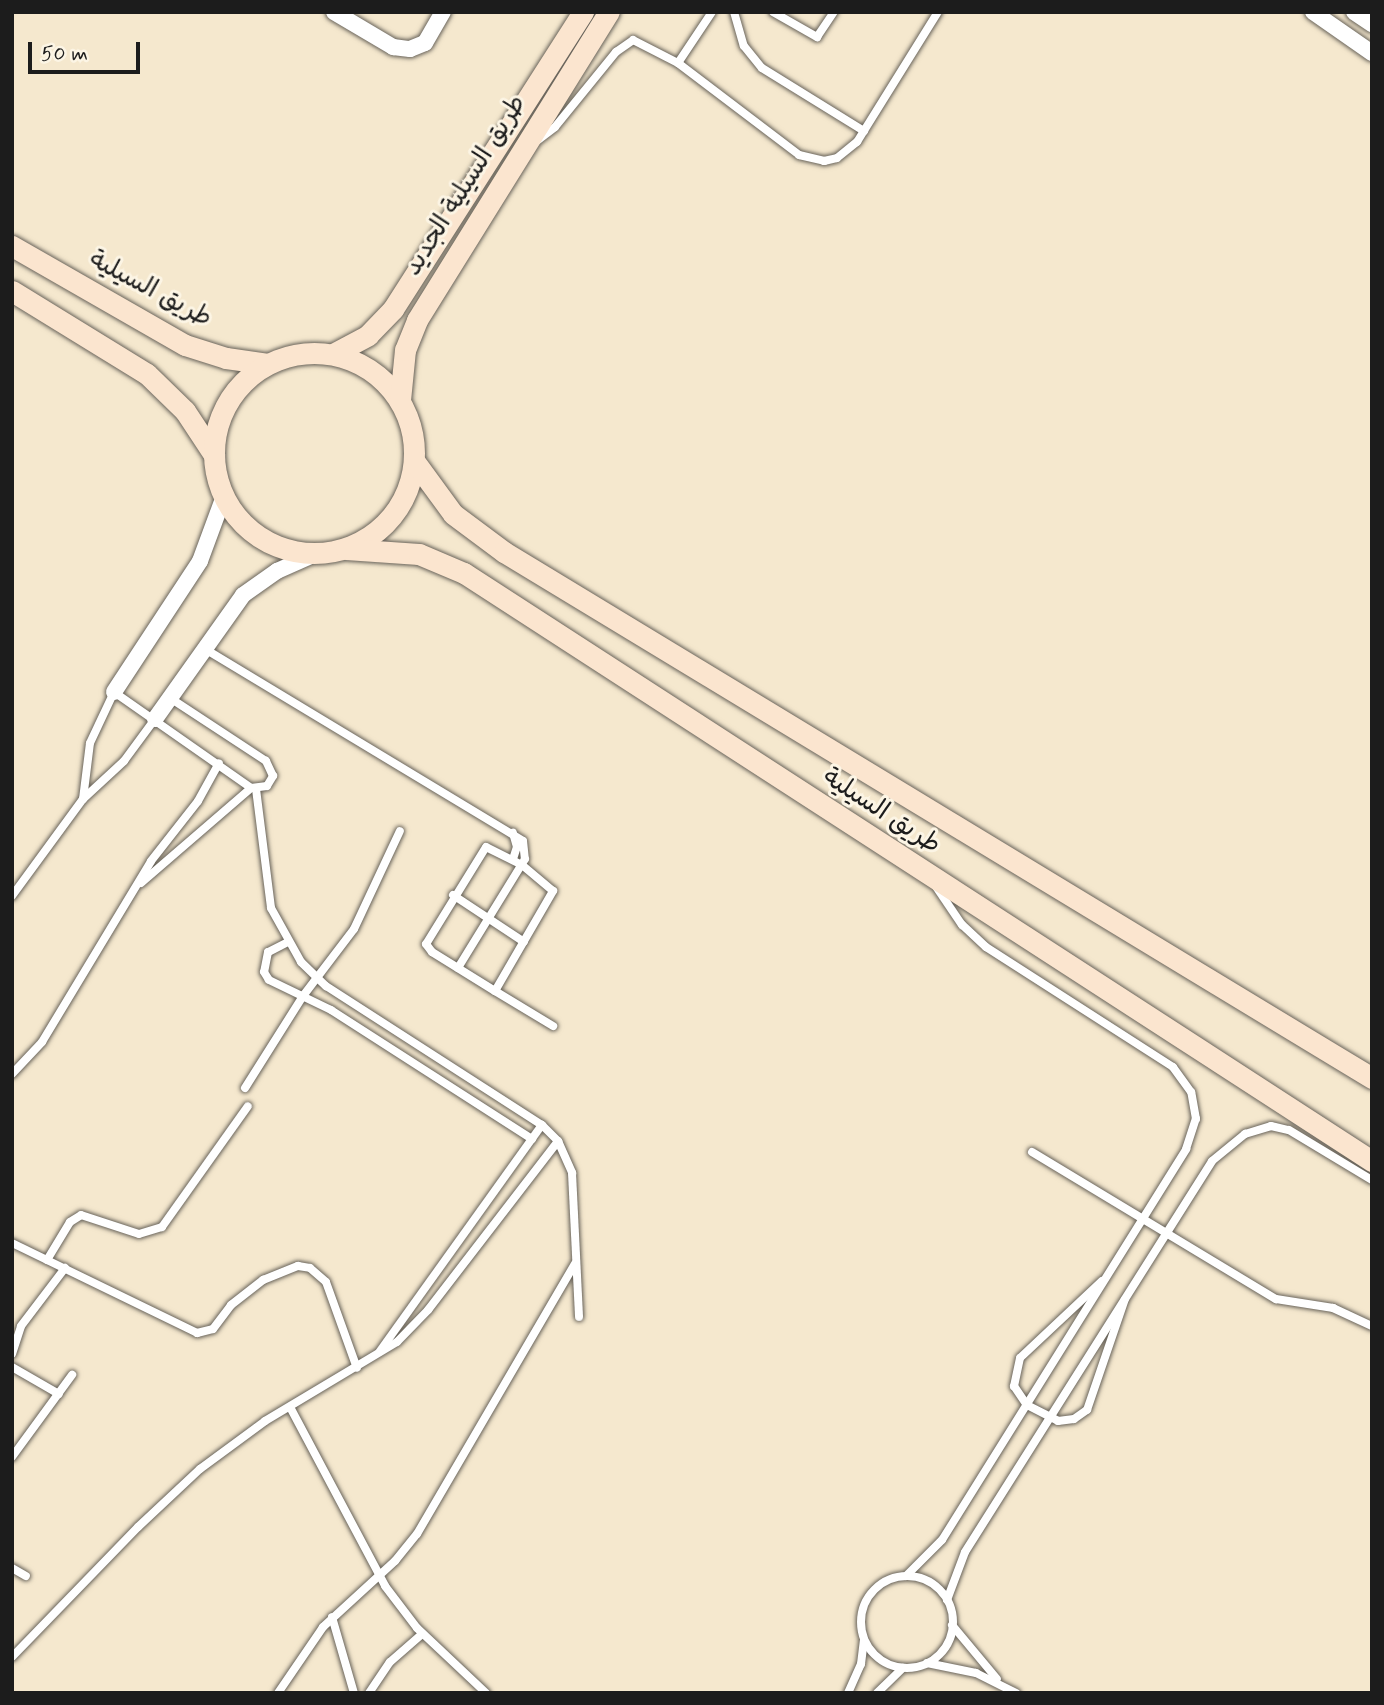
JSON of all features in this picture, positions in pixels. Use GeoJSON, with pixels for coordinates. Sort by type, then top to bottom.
{"type":"FeatureCollection","features":[{"type":"Feature","properties":{"kind":"main road","name":"طريق السيلية الجديد"},"geometry":{"type":"LineString","coordinates":[[333,354],[368,335],[393,309],[583,12]]}},
{"type":"Feature","properties":{"kind":"main road","name":"طريق السيلية الجديد"},"geometry":{"type":"LineString","coordinates":[[400,400],[403,359],[417,320],[609,12]]}},
{"type":"Feature","properties":{"kind":"main road","name":"طريق السيلية"},"geometry":{"type":"LineString","coordinates":[[12,246],[185,345],[226,358],[268,364]]}},
{"type":"Feature","properties":{"kind":"main road"},"geometry":{"type":"LineString","coordinates":[[12,291],[146,374],[185,411],[214,455]]}},
{"type":"Feature","properties":{"kind":"main road"},"geometry":{"type":"LineString","coordinates":[[333,354],[364,366],[400,400],[414,440],[415,462],[400,506],[376,532],[346,549],[315,554],[292,551],[261,538],[236,515],[223,496],[214,455],[219,422],[234,392],[268,364],[289,355],[333,354]]}},
{"type":"Feature","properties":{"kind":"main road","name":"طريق السيلية"},"geometry":{"type":"LineString","coordinates":[[415,462],[453,514],[495,547],[1372,1078]]}},
{"type":"Feature","properties":{"kind":"main road","name":"طريق السيلية"},"geometry":{"type":"LineString","coordinates":[[346,549],[407,552],[464,573],[932,879],[1372,1161]]}},
{"type":"Feature","properties":{"kind":"street"},"geometry":{"type":"LineString","coordinates":[[334,12],[393,47],[410,49],[425,43],[443,12]]}},
{"type":"Feature","properties":{"kind":"street"},"geometry":{"type":"LineString","coordinates":[[1313,12],[1372,52]]}},
{"type":"Feature","properties":{"kind":"street"},"geometry":{"type":"LineString","coordinates":[[1354,12],[1372,23]]}},
{"type":"Feature","properties":{"kind":"street"},"geometry":{"type":"LineString","coordinates":[[114,692],[200,561],[223,496]]}},
{"type":"Feature","properties":{"kind":"street"},"geometry":{"type":"LineString","coordinates":[[155,719],[202,648],[243,595],[277,571],[315,554]]}},
{"type":"Feature","properties":{"kind":"lane"},"geometry":{"type":"LineString","coordinates":[[678,63],[712,12]]}},
{"type":"Feature","properties":{"kind":"lane"},"geometry":{"type":"LineString","coordinates":[[734,12],[744,46],[762,68],[864,131]]}},
{"type":"Feature","properties":{"kind":"lane"},"geometry":{"type":"LineString","coordinates":[[773,12],[817,37],[834,12]]}},
{"type":"Feature","properties":{"kind":"lane"},"geometry":{"type":"LineString","coordinates":[[517,156],[555,127],[616,52],[633,40],[678,63],[811,160],[837,159],[848,152],[864,131],[938,12]]}},
{"type":"Feature","properties":{"kind":"lane"},"geometry":{"type":"LineString","coordinates":[[202,648],[513,834],[526,847],[522,865],[458,968]]}},
{"type":"Feature","properties":{"kind":"lane"},"geometry":{"type":"LineString","coordinates":[[83,799],[90,743],[114,692],[253,788],[271,908],[286,943],[317,979],[542,1125],[558,1141],[572,1173],[579,1317]]}},
{"type":"Feature","properties":{"kind":"lane"},"geometry":{"type":"LineString","coordinates":[[136,888],[253,788],[271,782],[270,765],[170,698]]}},
{"type":"Feature","properties":{"kind":"lane"},"geometry":{"type":"LineString","coordinates":[[12,896],[83,799],[124,761],[155,719]]}},
{"type":"Feature","properties":{"kind":"lane"},"geometry":{"type":"LineString","coordinates":[[12,1074],[42,1042],[159,849],[198,801],[219,762]]}},
{"type":"Feature","properties":{"kind":"lane"},"geometry":{"type":"LineString","coordinates":[[245,1088],[303,996],[361,916],[375,877],[400,831]]}},
{"type":"Feature","properties":{"kind":"lane"},"geometry":{"type":"LineString","coordinates":[[513,834],[517,847],[513,859]]}},
{"type":"Feature","properties":{"kind":"lane"},"geometry":{"type":"LineString","coordinates":[[495,991],[553,891],[513,859],[483,848],[426,944],[458,968],[495,991],[553,1026]]}},
{"type":"Feature","properties":{"kind":"lane"},"geometry":{"type":"LineString","coordinates":[[848,1693],[861,1664],[864,1640],[861,1620],[871,1593],[886,1581],[906,1576],[942,1540],[1143,1219],[1194,1129],[1195,1110],[1187,1084],[1164,1060],[986,947],[950,911],[932,879]]}},
{"type":"Feature","properties":{"kind":"lane"},"geometry":{"type":"LineString","coordinates":[[453,895],[524,942]]}},
{"type":"Feature","properties":{"kind":"lane"},"geometry":{"type":"LineString","coordinates":[[286,943],[268,952],[264,972],[269,980],[303,996],[532,1139]]}},
{"type":"Feature","properties":{"kind":"lane"},"geometry":{"type":"LineString","coordinates":[[47,1260],[70,1222],[81,1215],[139,1234],[162,1227],[248,1106]]}},
{"type":"Feature","properties":{"kind":"lane"},"geometry":{"type":"LineString","coordinates":[[376,1357],[542,1125]]}},
{"type":"Feature","properties":{"kind":"lane"},"geometry":{"type":"LineString","coordinates":[[927,1663],[945,1647],[952,1625],[947,1600],[958,1563],[1127,1290],[1212,1161],[1245,1134],[1262,1127],[1289,1130],[1372,1180]]}},
{"type":"Feature","properties":{"kind":"lane"},"geometry":{"type":"LineString","coordinates":[[12,1657],[168,1497],[232,1444],[376,1357],[428,1310],[558,1141]]}},
{"type":"Feature","properties":{"kind":"lane"},"geometry":{"type":"LineString","coordinates":[[1032,1152],[1276,1299],[1333,1308],[1372,1326]]}},
{"type":"Feature","properties":{"kind":"lane"},"geometry":{"type":"LineString","coordinates":[[12,1243],[203,1334],[263,1280],[298,1266],[310,1268],[326,1282],[357,1368]]}},
{"type":"Feature","properties":{"kind":"lane"},"geometry":{"type":"LineString","coordinates":[[278,1693],[332,1617],[378,1575],[416,1534],[575,1264]]}},
{"type":"Feature","properties":{"kind":"lane"},"geometry":{"type":"LineString","coordinates":[[12,1354],[21,1326],[65,1268]]}},
{"type":"Feature","properties":{"kind":"lane"},"geometry":{"type":"LineString","coordinates":[[1107,1277],[1020,1358],[1014,1386],[1027,1405],[1048,1419],[1074,1419],[1092,1404],[1127,1290]]}},
{"type":"Feature","properties":{"kind":"lane"},"geometry":{"type":"LineString","coordinates":[[12,1367],[59,1394]]}},
{"type":"Feature","properties":{"kind":"lane"},"geometry":{"type":"LineString","coordinates":[[12,1457],[72,1376]]}},
{"type":"Feature","properties":{"kind":"lane"},"geometry":{"type":"LineString","coordinates":[[290,1407],[378,1575],[422,1634],[486,1693]]}},
{"type":"Feature","properties":{"kind":"lane"},"geometry":{"type":"LineString","coordinates":[[12,1568],[26,1576]]}},
{"type":"Feature","properties":{"kind":"lane"},"geometry":{"type":"LineString","coordinates":[[906,1576],[933,1585],[947,1600]]}},
{"type":"Feature","properties":{"kind":"lane"},"geometry":{"type":"LineString","coordinates":[[332,1617],[354,1693]]}},
{"type":"Feature","properties":{"kind":"lane"},"geometry":{"type":"LineString","coordinates":[[952,1625],[1004,1686]]}},
{"type":"Feature","properties":{"kind":"lane"},"geometry":{"type":"LineString","coordinates":[[369,1693],[390,1662],[422,1634]]}},
{"type":"Feature","properties":{"kind":"lane"},"geometry":{"type":"LineString","coordinates":[[864,1640],[876,1656],[903,1668]]}},
{"type":"Feature","properties":{"kind":"lane"},"geometry":{"type":"LineString","coordinates":[[877,1693],[903,1668],[927,1663],[961,1668],[1016,1693]]}}]}
